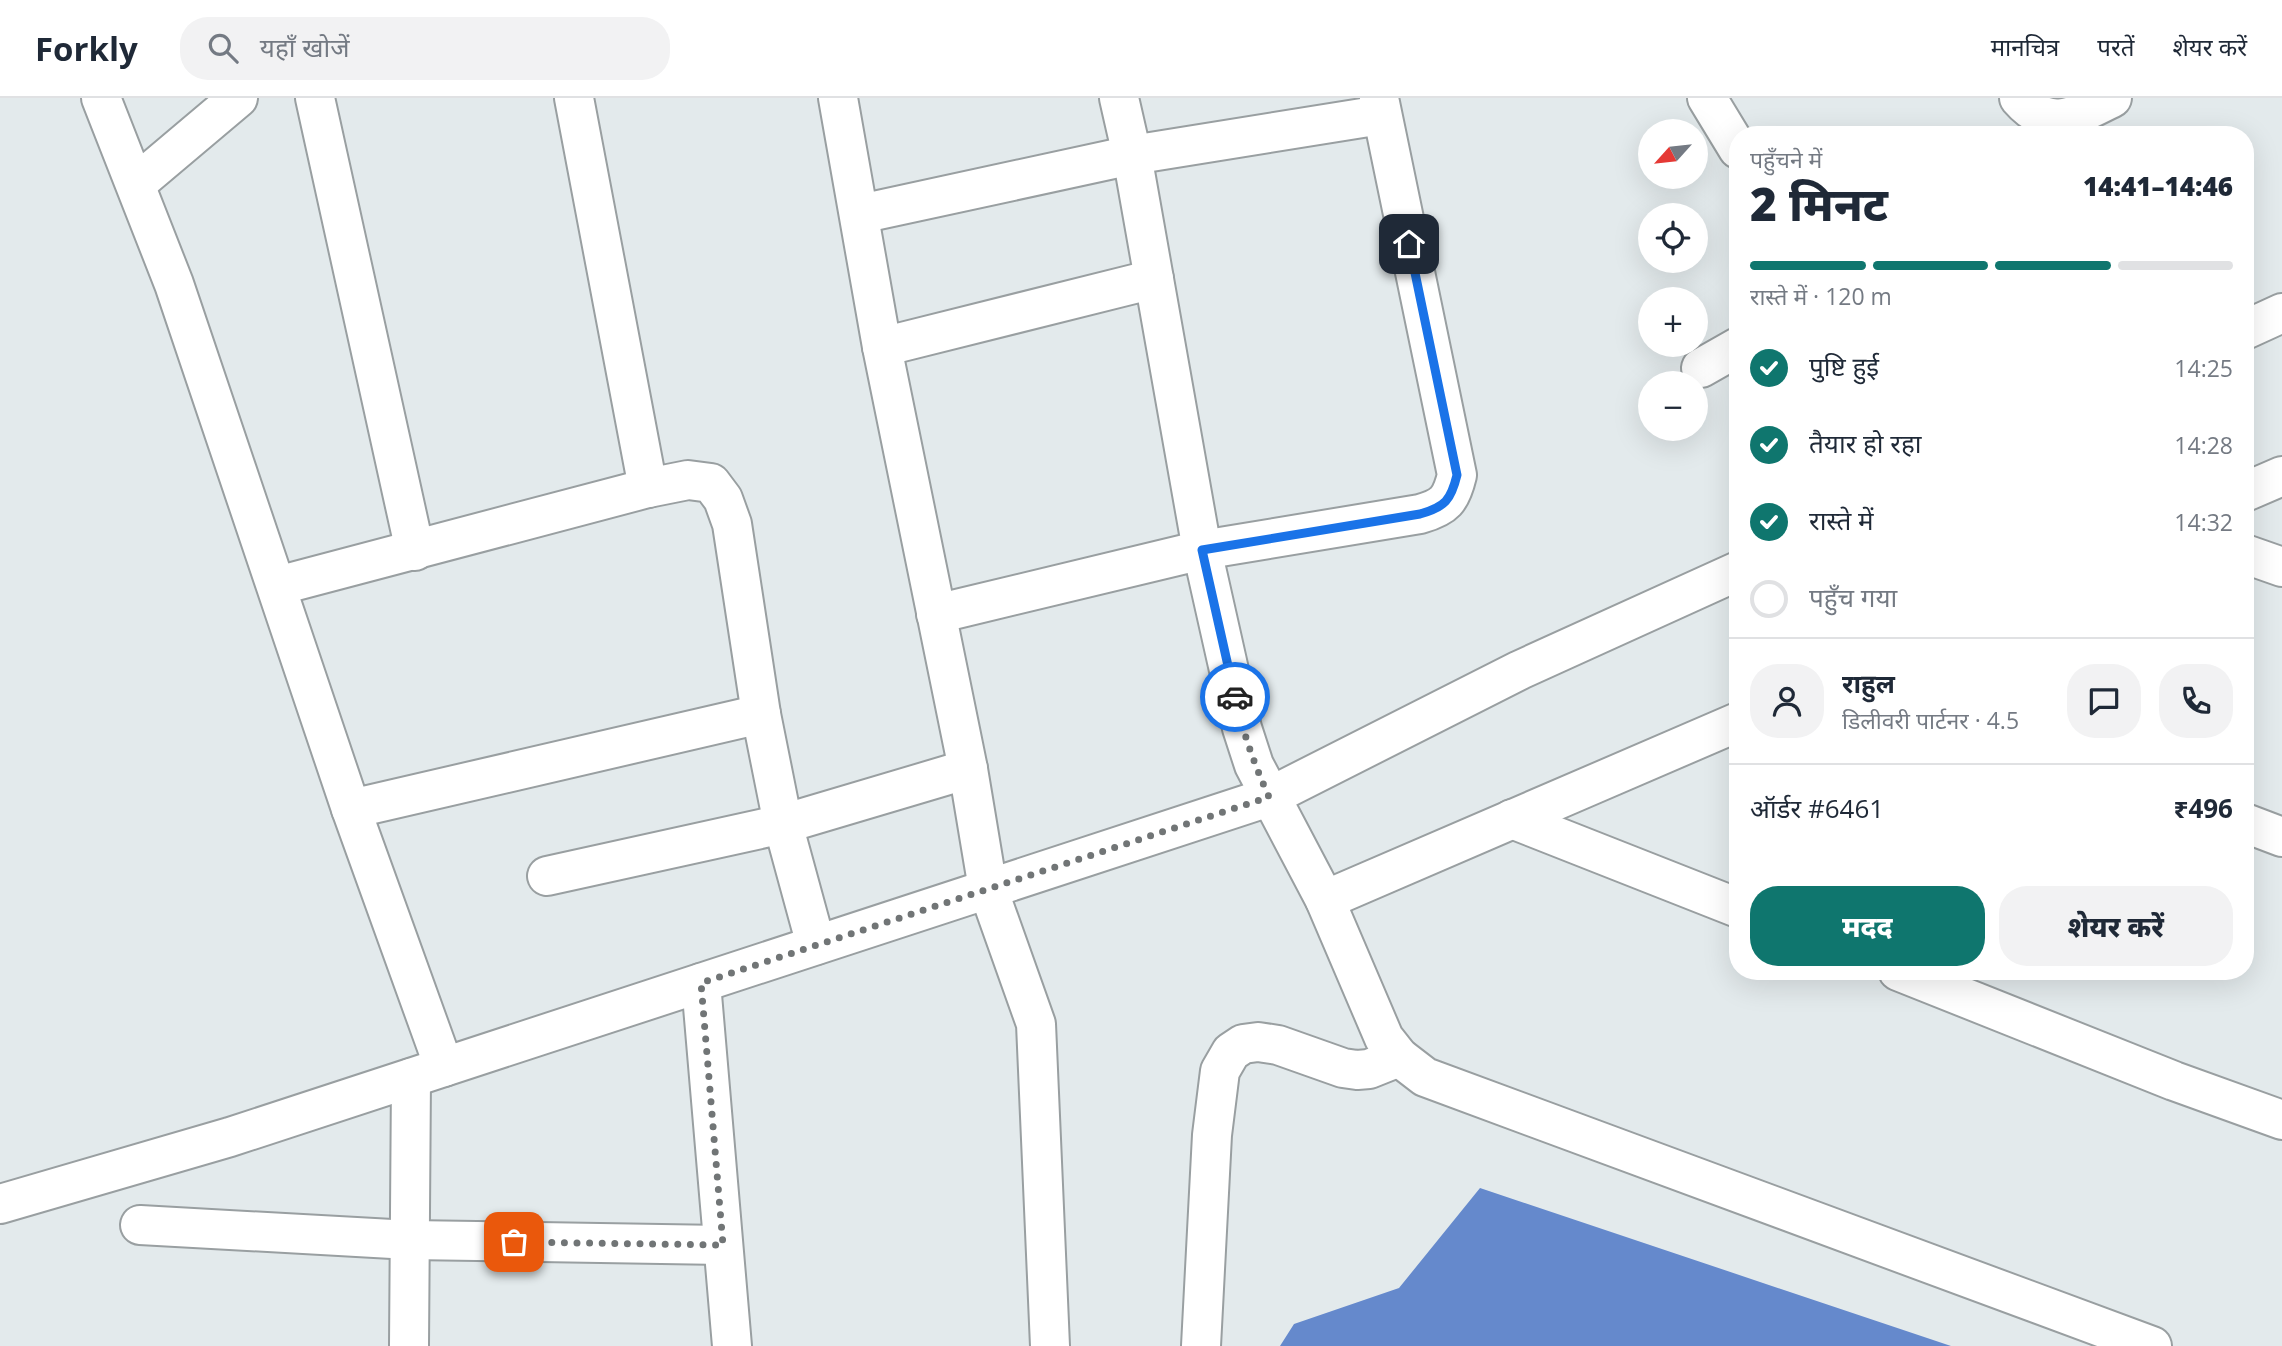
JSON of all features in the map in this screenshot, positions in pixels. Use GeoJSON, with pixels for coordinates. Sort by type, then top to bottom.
{"type":"FeatureCollection","features":[{"type":"Feature","properties":{"kind":"street"},"geometry":{"type":"LineString","coordinates":[[101,98],[174,284],[351,809],[427,1072],[410,1240],[409,1346]]}},
{"type":"Feature","properties":{"kind":"street"},"geometry":{"type":"LineString","coordinates":[[136,184],[238,98]]}},
{"type":"Feature","properties":{"kind":"street"},"geometry":{"type":"LineString","coordinates":[[315,98],[415,551]]}},
{"type":"Feature","properties":{"kind":"street"},"geometry":{"type":"LineString","coordinates":[[574,98],[648,488]]}},
{"type":"Feature","properties":{"kind":"street"},"geometry":{"type":"LineString","coordinates":[[838,98],[881,347],[968,769],[988,889],[1036,1024],[1050,1346]]}},
{"type":"Feature","properties":{"kind":"street"},"geometry":{"type":"LineString","coordinates":[[1119,98],[1132,155],[1202,550],[1242,728],[1254,765],[1269,797],[1325,900],[1373,1017],[1384,1038],[1399,1057],[1425,1077],[2152,1346]]}},
{"type":"Feature","properties":{"kind":"street"},"geometry":{"type":"LineString","coordinates":[[1707,98],[1729,134]]}},
{"type":"Feature","properties":{"kind":"street"},"geometry":{"type":"LineString","coordinates":[[2019,98],[2028,108],[2045,117],[2070,118],[2112,98]]}},
{"type":"Feature","properties":{"kind":"street"},"geometry":{"type":"LineString","coordinates":[[860,214],[1132,155],[1380,107],[1457,475],[1454,490],[1447,502],[1420,514],[1202,550],[936,614]]}},
{"type":"Feature","properties":{"kind":"street"},"geometry":{"type":"LineString","coordinates":[[881,347],[1154,279]]}},
{"type":"Feature","properties":{"kind":"street"},"geometry":{"type":"LineString","coordinates":[[2254,326],[2282,313]]}},
{"type":"Feature","properties":{"kind":"street"},"geometry":{"type":"LineString","coordinates":[[1701,368],[1729,352]]}},
{"type":"Feature","properties":{"kind":"street"},"geometry":{"type":"LineString","coordinates":[[2254,488],[2282,476]]}},
{"type":"Feature","properties":{"kind":"street"},"geometry":{"type":"LineString","coordinates":[[276,586],[648,488],[688,480],[711,483],[723,499],[732,524],[761,714],[783,824],[816,945]]}},
{"type":"Feature","properties":{"kind":"street"},"geometry":{"type":"LineString","coordinates":[[2254,557],[2282,567]]}},
{"type":"Feature","properties":{"kind":"street"},"geometry":{"type":"LineString","coordinates":[[0,1204],[230,1137],[1269,797],[1520,670],[1729,575]]}},
{"type":"Feature","properties":{"kind":"street"},"geometry":{"type":"LineString","coordinates":[[351,809],[761,714]]}},
{"type":"Feature","properties":{"kind":"street"},"geometry":{"type":"LineString","coordinates":[[1325,900],[1729,726]]}},
{"type":"Feature","properties":{"kind":"street"},"geometry":{"type":"LineString","coordinates":[[547,876],[783,824],[968,769]]}},
{"type":"Feature","properties":{"kind":"street"},"geometry":{"type":"LineString","coordinates":[[1513,819],[1729,904]]}},
{"type":"Feature","properties":{"kind":"street"},"geometry":{"type":"LineString","coordinates":[[2254,826],[2282,837]]}},
{"type":"Feature","properties":{"kind":"street"},"geometry":{"type":"LineString","coordinates":[[1921,980],[2174,1081],[2282,1120]]}},
{"type":"Feature","properties":{"kind":"street"},"geometry":{"type":"LineString","coordinates":[[701,983],[732,1346]]}},
{"type":"Feature","properties":{"kind":"street"},"geometry":{"type":"LineString","coordinates":[[1201,1346],[1212,1135],[1220,1071],[1231,1052],[1243,1044],[1268,1044],[1357,1070],[1369,1069],[1399,1057]]}},
{"type":"Feature","properties":{"kind":"street"},"geometry":{"type":"LineString","coordinates":[[141,1225],[410,1240],[723,1245]]}},
{"type":"Feature","properties":{"kind":"water"},"geometry":{"type":"Polygon","coordinates":[[[1480,1188],[1951,1346],[1280,1346],[1294,1324],[1399,1288],[1480,1188]]]}},
{"type":"Feature","properties":{"kind":"way so far"},"geometry":{"type":"LineString","coordinates":[[514,1242],[723,1245],[701,983],[1269,797],[1254,765],[1235,697]]}},
{"type":"Feature","properties":{"kind":"route"},"geometry":{"type":"LineString","coordinates":[[1235,697],[1202,550],[1420,514],[1447,502],[1454,490],[1457,475],[1409,244]]}}]}
